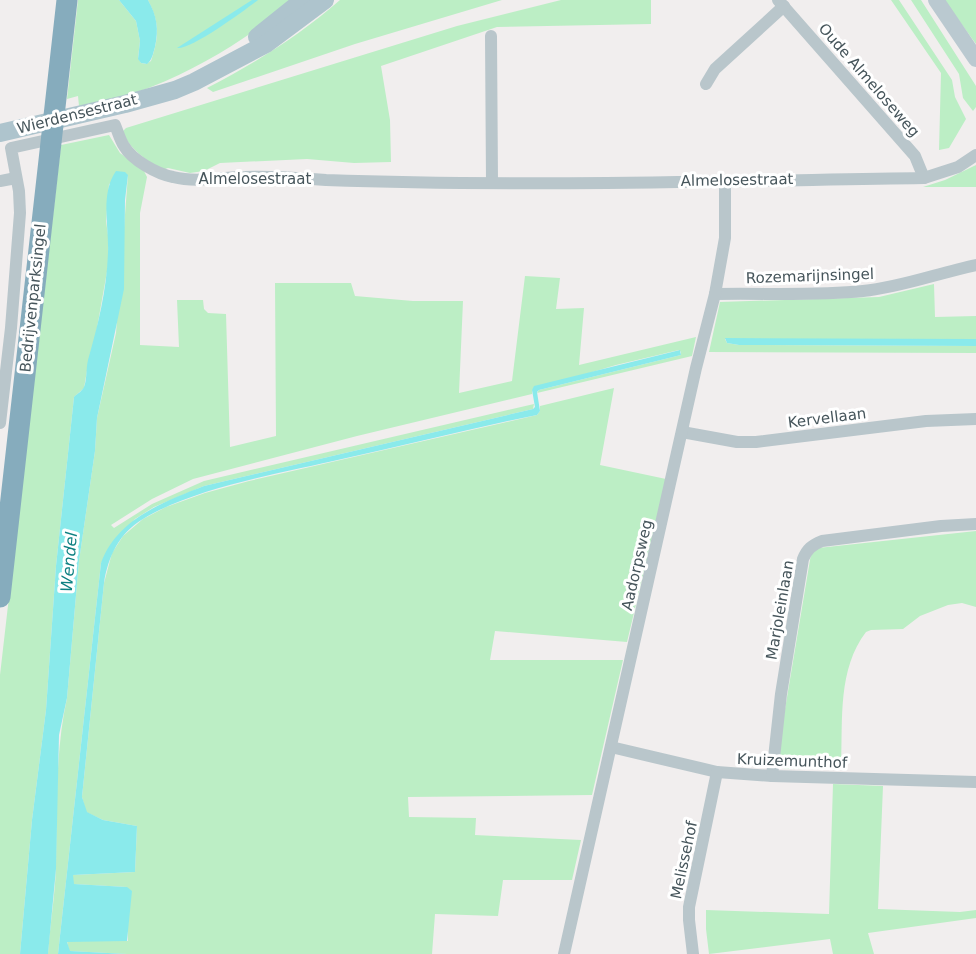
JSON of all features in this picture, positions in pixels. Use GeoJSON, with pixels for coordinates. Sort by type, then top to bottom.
{"type":"FeatureCollection","features":[{"type":"Feature","properties":{"kind":"highway","name":"Bedrijvenparksingel"},"geometry":{"type":"LineString","coordinates":[[0,597],[67,0]]}},
{"type":"Feature","properties":{"kind":"main road","name":"Wierdensestraat"},"geometry":{"type":"LineString","coordinates":[[0,133],[41,133],[63,128],[153,95],[223,59],[253,40],[303,0]]}},
{"type":"Feature","properties":{"kind":"main road","name":"Wierdensestraat"},"geometry":{"type":"LineString","coordinates":[[153,95],[175,90],[227,66],[266,44],[325,0]]}},
{"type":"Feature","properties":{"kind":"street"},"geometry":{"type":"LineString","coordinates":[[936,0],[976,59]]}},
{"type":"Feature","properties":{"kind":"street","name":"Oude Almeloseweg"},"geometry":{"type":"LineString","coordinates":[[706,84],[715,69],[781,3],[915,156],[924,178]]}},
{"type":"Feature","properties":{"kind":"street"},"geometry":{"type":"LineString","coordinates":[[491,36],[492,182]]}},
{"type":"Feature","properties":{"kind":"street","name":"Almelosestraat"},"geometry":{"type":"LineString","coordinates":[[63,128],[115,125],[124,148],[154,169],[167,176],[203,180],[259,177],[492,182],[924,178],[958,167],[976,155]]}},
{"type":"Feature","properties":{"kind":"street"},"geometry":{"type":"LineString","coordinates":[[0,423],[11,328],[20,213],[19,191],[11,148],[41,133]]}},
{"type":"Feature","properties":{"kind":"street"},"geometry":{"type":"LineString","coordinates":[[0,181],[16,178]]}},
{"type":"Feature","properties":{"kind":"street","name":"Aadorpsweg"},"geometry":{"type":"LineString","coordinates":[[564,954],[698,357],[715,294],[724,238],[725,180]]}},
{"type":"Feature","properties":{"kind":"street","name":"Rozemarijnsingel"},"geometry":{"type":"LineString","coordinates":[[715,294],[864,291],[916,281],[946,271],[976,265]]}},
{"type":"Feature","properties":{"kind":"street","name":"Kervellaan"},"geometry":{"type":"LineString","coordinates":[[682,432],[737,442],[756,442],[926,421],[976,419]]}},
{"type":"Feature","properties":{"kind":"street","name":"Marjoleinlaan"},"geometry":{"type":"LineString","coordinates":[[772,776],[783,682],[806,552],[811,546],[822,541],[941,526],[976,524]]}},
{"type":"Feature","properties":{"kind":"street","name":"Kruizemunthof"},"geometry":{"type":"LineString","coordinates":[[611,747],[717,772],[772,776],[976,782]]}},
{"type":"Feature","properties":{"kind":"street","name":"Melissehof"},"geometry":{"type":"LineString","coordinates":[[693,954],[688,920],[689,907],[717,772]]}},
{"type":"Feature","properties":{"kind":"green space"},"geometry":{"type":"Polygon","coordinates":[[[78,0],[119,0],[136,21],[140,41],[138,58],[141,63],[146,64],[151,61],[156,45],[157,30],[155,16],[148,0],[297,0],[245,37],[171,79],[142,90],[79,106],[78,96],[67,99],[78,0]]]}},
{"type":"Feature","properties":{"kind":"green space"},"geometry":{"type":"Polygon","coordinates":[[[340,0],[502,0],[355,44],[213,92],[207,88],[276,48],[340,0]]]}},
{"type":"Feature","properties":{"kind":"green space"},"geometry":{"type":"Polygon","coordinates":[[[561,0],[651,0],[651,24],[497,27],[381,66],[390,120],[391,162],[354,163],[307,159],[220,163],[204,171],[190,173],[168,168],[162,170],[134,149],[123,131],[126,128],[457,26],[561,0]]]}},
{"type":"Feature","properties":{"kind":"green space"},"geometry":{"type":"Polygon","coordinates":[[[891,0],[899,0],[952,80],[955,97],[966,119],[949,148],[939,150],[941,73],[891,0]]]}},
{"type":"Feature","properties":{"kind":"green space"},"geometry":{"type":"Polygon","coordinates":[[[911,0],[921,0],[976,86],[976,107],[973,111],[963,98],[959,74],[911,0]]]}},
{"type":"Feature","properties":{"kind":"green space"},"geometry":{"type":"Polygon","coordinates":[[[944,0],[976,0],[976,44],[944,0]]]}},
{"type":"Feature","properties":{"kind":"green space"},"geometry":{"type":"Polygon","coordinates":[[[109,135],[120,153],[144,171],[147,177],[140,213],[140,345],[179,347],[177,300],[203,300],[204,309],[208,313],[226,314],[230,447],[276,436],[275,283],[351,283],[355,296],[413,301],[463,301],[459,393],[512,381],[525,276],[560,278],[556,309],[584,308],[579,365],[696,337],[692,356],[537,393],[539,390],[681,355],[681,352],[679,350],[616,365],[532,390],[532,394],[357,436],[193,479],[152,499],[111,525],[114,528],[152,504],[204,481],[534,404],[533,409],[204,486],[154,507],[135,519],[101,563],[58,954],[48,954],[55,878],[60,739],[67,698],[79,561],[95,451],[97,418],[116,333],[128,175],[109,184],[106,221],[108,266],[84,388],[74,397],[56,566],[46,710],[32,820],[20,954],[0,954],[0,675],[61,145],[109,135]]]}},
{"type":"Feature","properties":{"kind":"green space"},"geometry":{"type":"Polygon","coordinates":[[[976,165],[976,187],[923,187],[945,180],[976,165]]]}},
{"type":"Feature","properties":{"kind":"green space"},"geometry":{"type":"Polygon","coordinates":[[[934,284],[935,317],[976,316],[976,339],[725,339],[727,343],[739,345],[976,346],[976,353],[709,352],[720,302],[879,297],[934,284]]]}},
{"type":"Feature","properties":{"kind":"green space"},"geometry":{"type":"Polygon","coordinates":[[[614,388],[600,465],[666,479],[627,642],[495,631],[490,660],[623,660],[592,795],[408,797],[409,817],[476,818],[475,835],[581,840],[572,880],[503,880],[498,916],[435,914],[432,954],[127,954],[69,951],[67,941],[128,941],[127,887],[73,884],[73,875],[135,872],[137,826],[103,820],[86,812],[82,797],[104,583],[112,553],[123,536],[143,519],[166,507],[205,493],[537,415],[540,406],[614,388]]]}},
{"type":"Feature","properties":{"kind":"green space"},"geometry":{"type":"Polygon","coordinates":[[[976,531],[976,607],[962,603],[948,605],[920,616],[903,629],[866,632],[850,663],[846,679],[843,696],[841,767],[784,769],[778,754],[811,554],[818,548],[976,531]]]}},
{"type":"Feature","properties":{"kind":"green space"},"geometry":{"type":"Polygon","coordinates":[[[833,784],[883,786],[878,909],[960,912],[976,910],[976,918],[868,933],[874,954],[833,954],[830,939],[709,954],[706,910],[829,914],[833,784]]]}},
{"type":"Feature","properties":{"kind":"water"},"geometry":{"type":"Polygon","coordinates":[[[119,0],[148,0],[151,6],[157,34],[153,54],[147,64],[141,63],[138,59],[140,41],[136,21],[119,0]]]}},
{"type":"Feature","properties":{"kind":"water"},"geometry":{"type":"Polygon","coordinates":[[[252,0],[258,0],[194,43],[177,48],[252,0]]]}},
{"type":"Feature","properties":{"kind":"water","name":"Wendel"},"geometry":{"type":"Polygon","coordinates":[[[116,171],[125,172],[128,175],[125,200],[124,289],[97,418],[95,451],[79,561],[67,698],[59,735],[56,869],[48,954],[20,954],[32,820],[46,710],[56,566],[74,397],[85,384],[88,360],[101,307],[108,252],[106,210],[108,190],[116,171]]]}},
{"type":"Feature","properties":{"kind":"water"},"geometry":{"type":"Polygon","coordinates":[[[725,338],[976,339],[976,346],[739,345],[727,343],[725,338]]]}},
{"type":"Feature","properties":{"kind":"water"},"geometry":{"type":"Polygon","coordinates":[[[680,350],[681,355],[539,390],[537,392],[540,411],[537,415],[213,490],[164,508],[127,531],[116,546],[108,564],[104,583],[82,797],[87,812],[103,820],[137,826],[135,872],[73,875],[74,884],[127,887],[132,891],[127,941],[67,942],[70,951],[127,954],[58,954],[101,563],[108,548],[118,535],[143,514],[204,486],[533,409],[535,407],[532,390],[534,386],[680,350]]]}}]}
